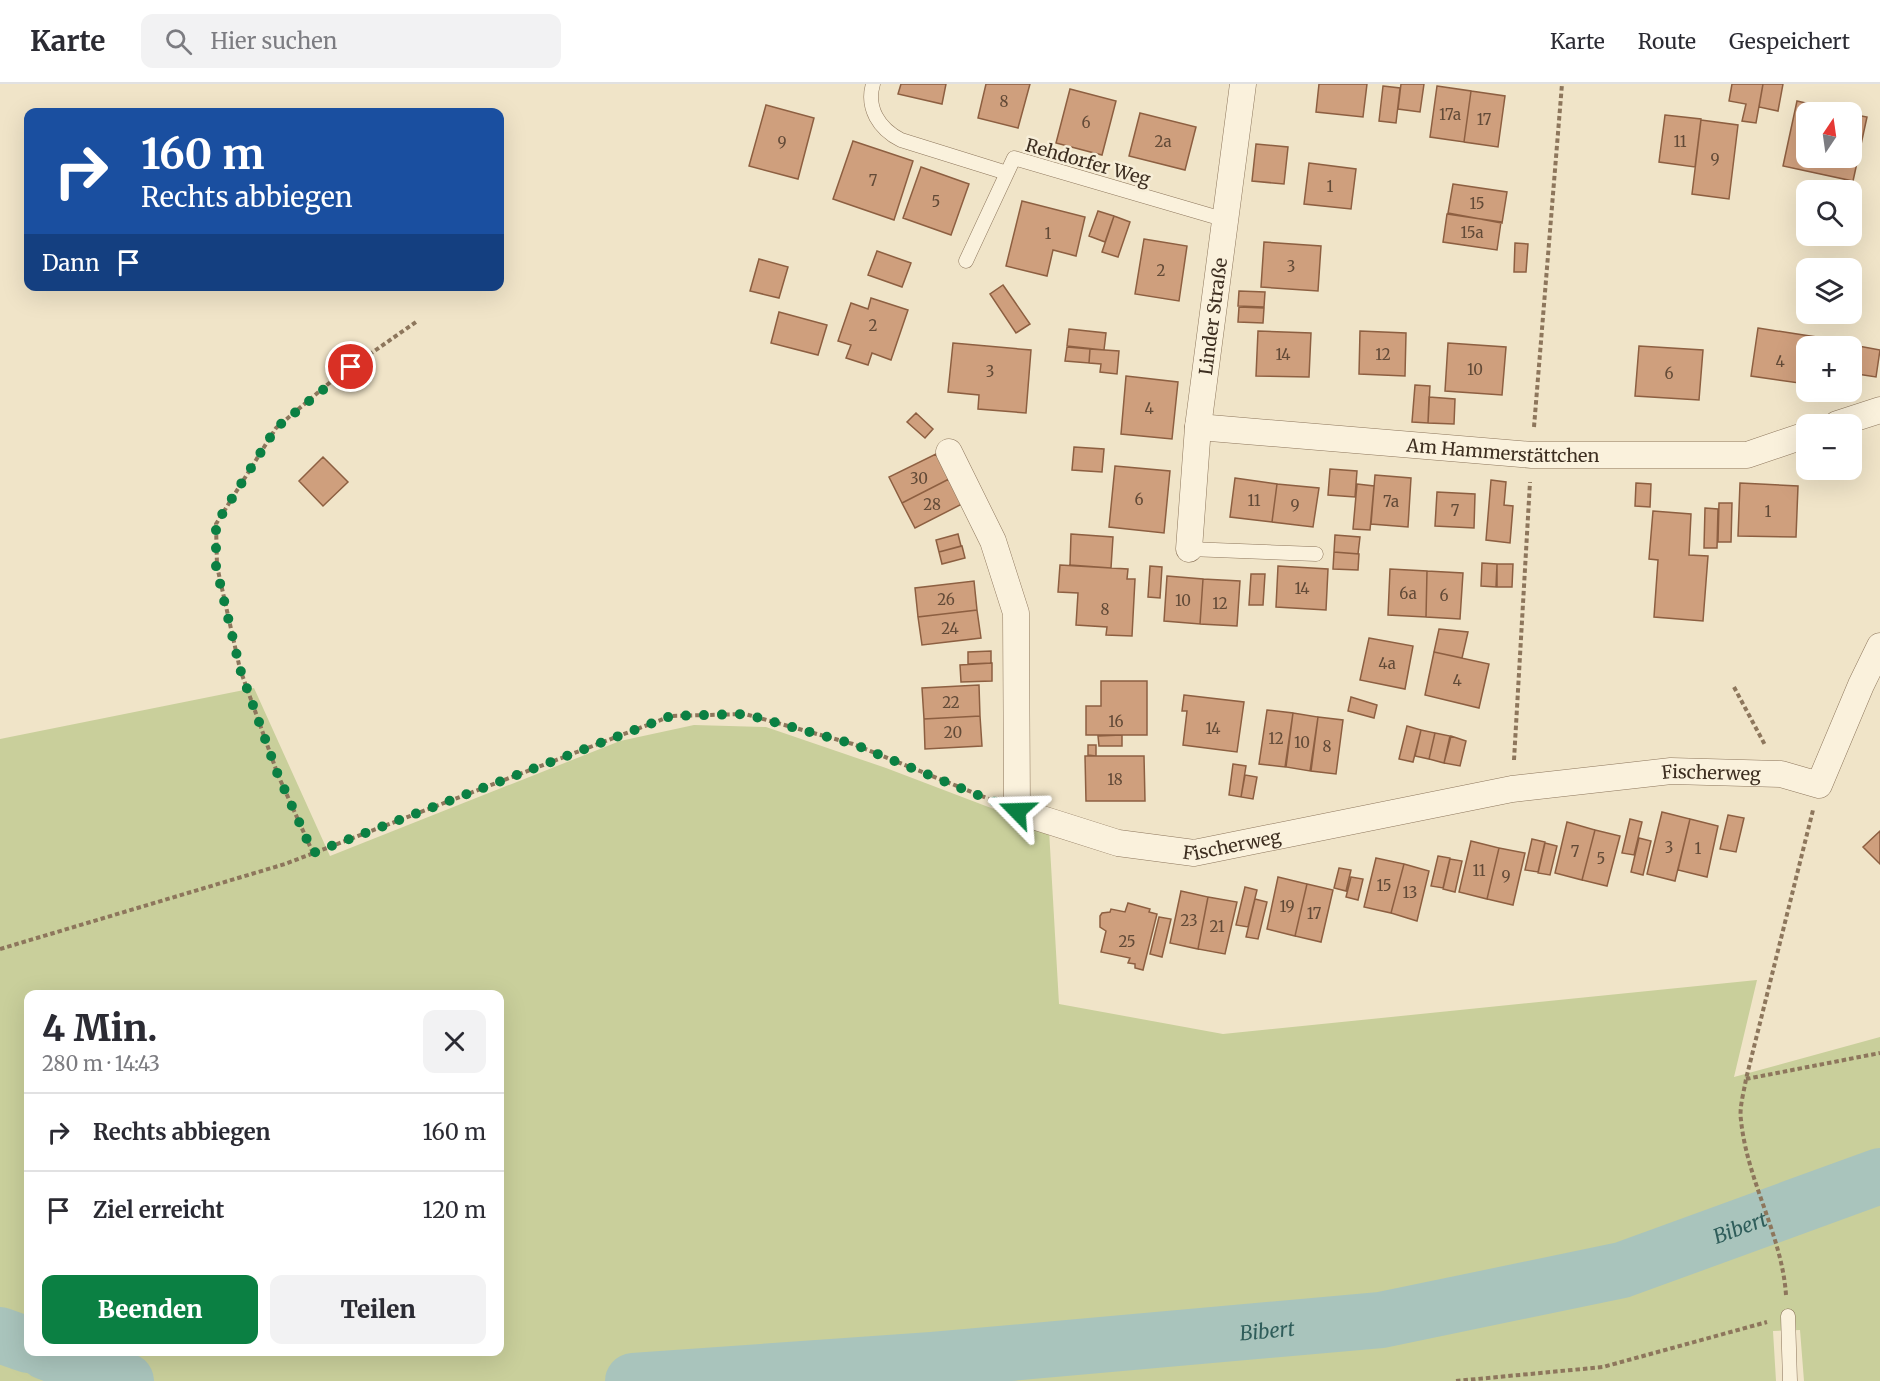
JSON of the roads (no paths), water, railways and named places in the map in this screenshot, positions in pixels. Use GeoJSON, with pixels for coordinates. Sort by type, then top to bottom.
{"type":"FeatureCollection","features":[{"type":"Feature","properties":{"kind":"street","name":"Linder Straße"},"geometry":{"type":"LineString","coordinates":[[1188,549],[1198,427],[1244,84]]}},
{"type":"Feature","properties":{"kind":"street"},"geometry":{"type":"LineString","coordinates":[[1862,416],[1880,410]]}},
{"type":"Feature","properties":{"kind":"street","name":"Am Hammerstättchen"},"geometry":{"type":"LineString","coordinates":[[1198,427],[1532,455],[1747,455],[1796,438]]}},
{"type":"Feature","properties":{"kind":"street","name":"Fischerweg"},"geometry":{"type":"LineString","coordinates":[[949,452],[993,541],[1016,613],[1017,811],[1118,843],[1194,853],[1512,789],[1671,771],[1780,774],[1819,785],[1880,645]]}},
{"type":"Feature","properties":{"kind":"lane"},"geometry":{"type":"LineString","coordinates":[[873,84],[871,103],[874,115],[889,134],[901,140],[1007,173]]}},
{"type":"Feature","properties":{"kind":"lane","name":"Rehdorfer Weg"},"geometry":{"type":"LineString","coordinates":[[966,261],[1014,158],[1226,220]]}},
{"type":"Feature","properties":{"kind":"lane"},"geometry":{"type":"LineString","coordinates":[[1188,549],[1316,554]]}},
{"type":"Feature","properties":{"kind":"lane"},"geometry":{"type":"LineString","coordinates":[[1788,1316],[1790,1381]]}},
{"type":"Feature","properties":{"kind":"waterway","name":"Bibert"},"geometry":{"type":"LineString","coordinates":[[633,1381],[932,1360],[1381,1320],[1622,1270],[1880,1176]]}},
{"type":"Feature","properties":{"kind":"waterway","name":"Bibert"},"geometry":{"type":"LineString","coordinates":[[0,1335],[24,1344]]}},
{"type":"Feature","properties":{"kind":"waterway","name":"Bibert"},"geometry":{"type":"LineString","coordinates":[[57,1356],[126,1381]]}}]}
